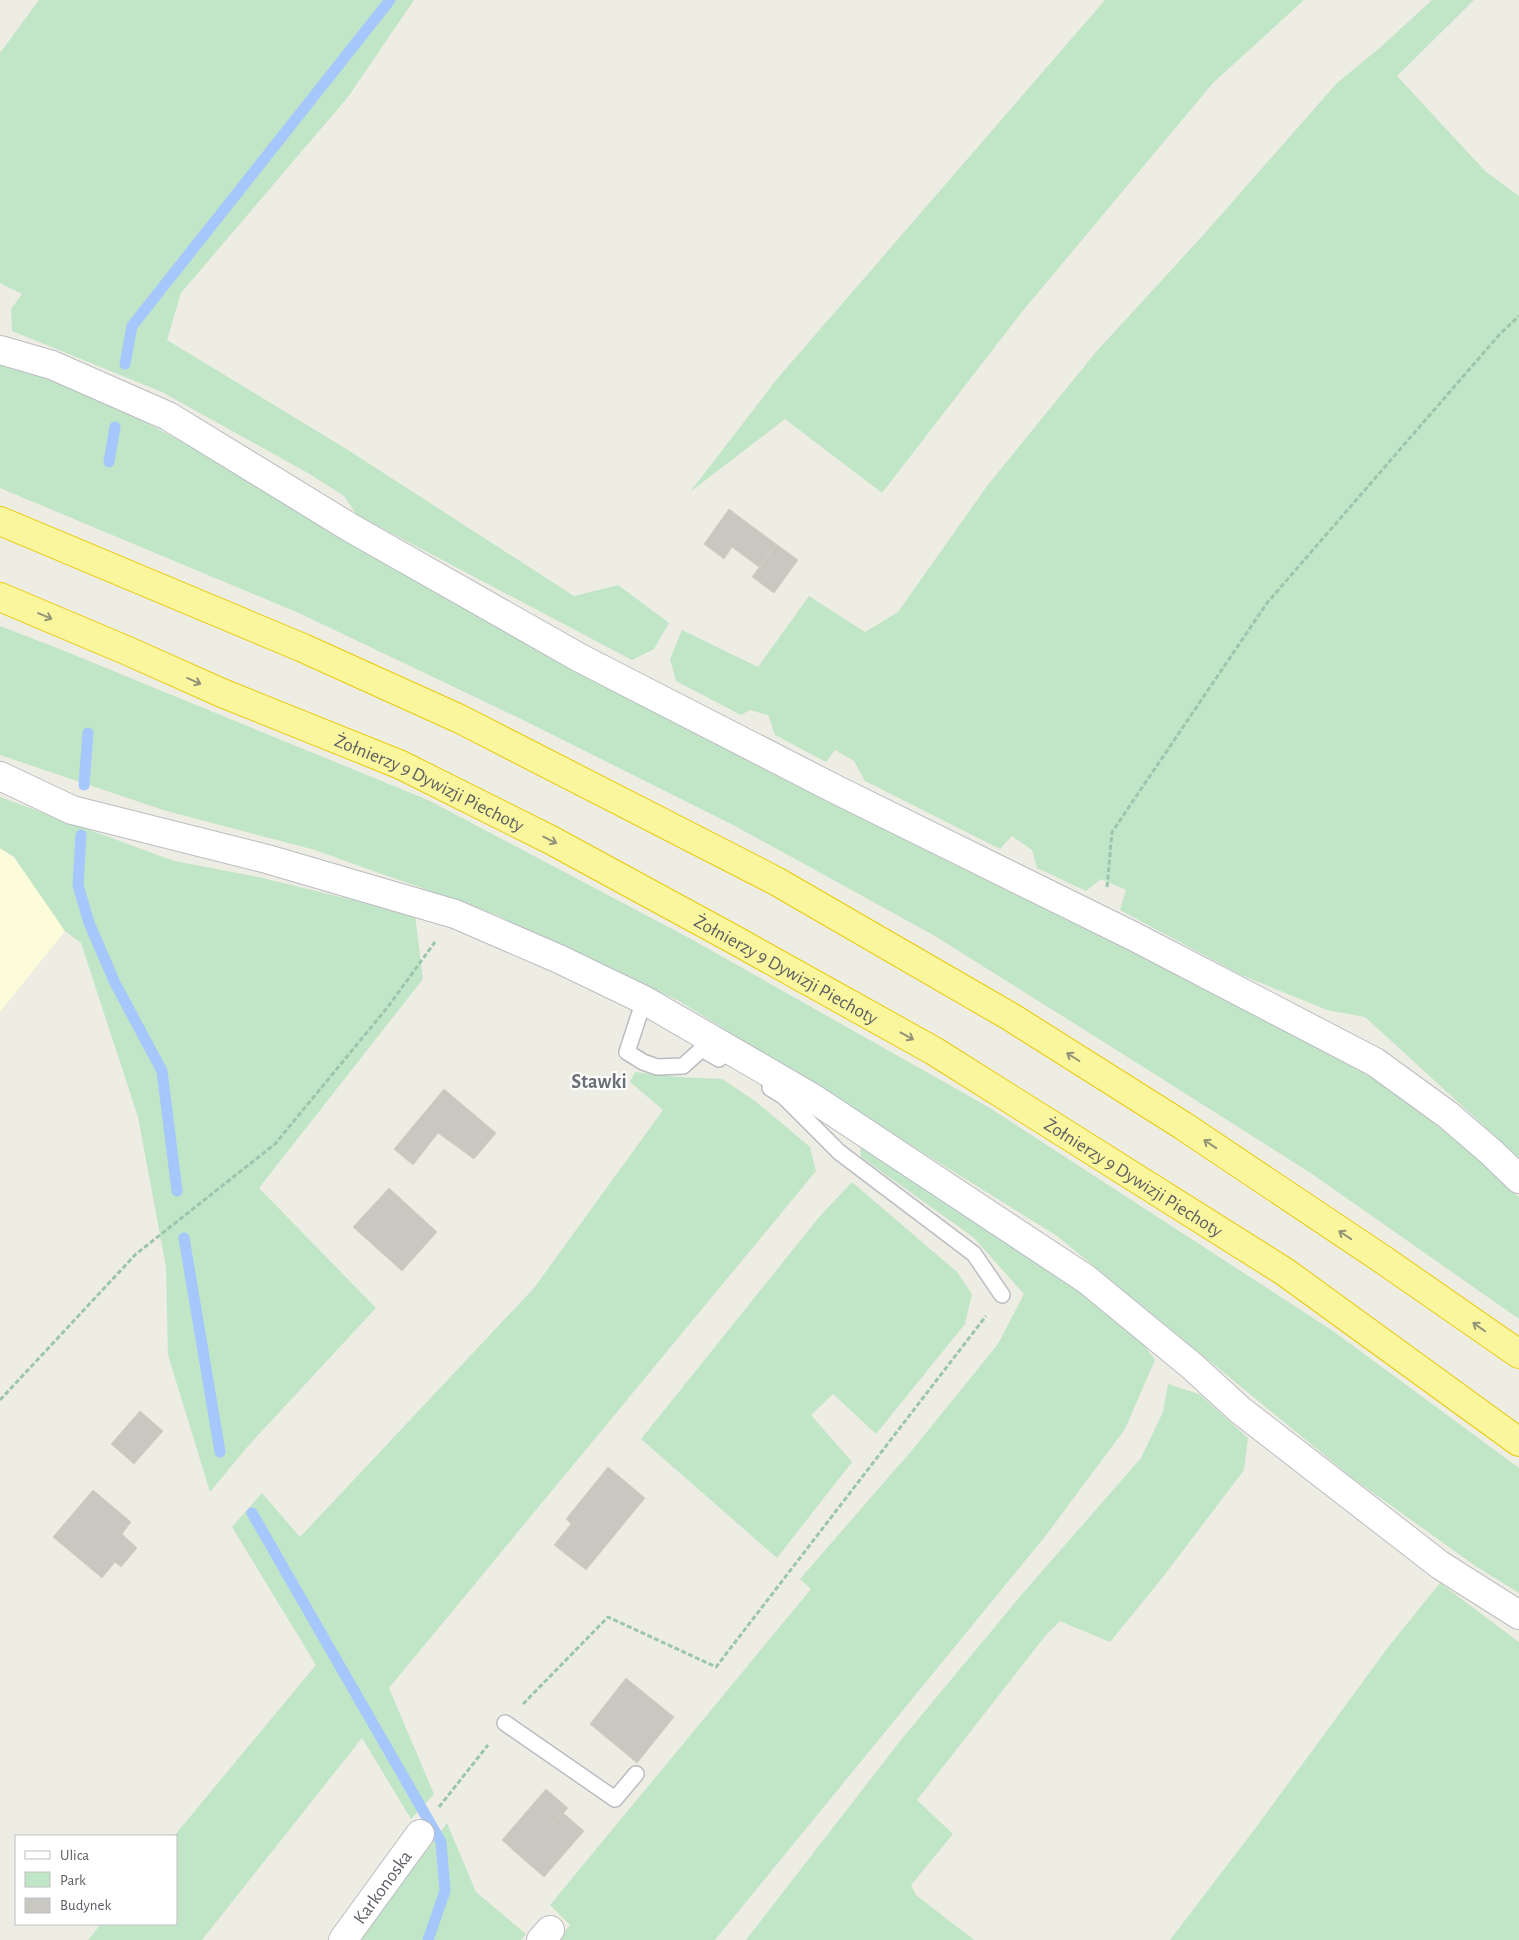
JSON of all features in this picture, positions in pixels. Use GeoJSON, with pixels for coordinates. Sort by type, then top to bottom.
{"type":"FeatureCollection","features":[{"type":"Feature","properties":{"kind":"highway"},"geometry":{"type":"LineString","coordinates":[[0,521],[303,648],[460,719],[776,881],[1011,1017],[1182,1125],[1519,1354]]}},
{"type":"Feature","properties":{"kind":"highway","name":"Żołnierzy 9 Dywizji Piechoty"},"geometry":{"type":"LineString","coordinates":[[0,597],[222,693],[401,765],[552,840],[768,958],[934,1051],[1285,1272],[1519,1442]]}},
{"type":"Feature","properties":{"kind":"street"},"geometry":{"type":"LineString","coordinates":[[0,350],[52,365],[168,416],[351,528],[580,658],[837,790],[1095,917],[1375,1062],[1448,1115],[1519,1179]]}},
{"type":"Feature","properties":{"kind":"street"},"geometry":{"type":"LineString","coordinates":[[0,776],[72,810],[267,860],[455,914],[558,959],[644,1000],[811,1097],[1086,1279],[1192,1366],[1240,1410],[1440,1565],[1519,1614]]}},
{"type":"Feature","properties":{"kind":"street","name":"Karkonoska"},"geometry":{"type":"LineString","coordinates":[[343,1940],[420,1834]]}},
{"type":"Feature","properties":{"kind":"lane"},"geometry":{"type":"LineString","coordinates":[[644,1000],[627,1052],[643,1062],[657,1067],[683,1066],[702,1049],[783,1096],[839,1152],[974,1254],[1002,1295]]}},
{"type":"Feature","properties":{"kind":"lane"},"geometry":{"type":"LineString","coordinates":[[505,1723],[615,1799],[636,1774]]}},
{"type":"Feature","properties":{"kind":"path"},"geometry":{"type":"LineString","coordinates":[[1095,917],[1106,899],[1112,832],[1268,603],[1499,335],[1519,316]]}},
{"type":"Feature","properties":{"kind":"path"},"geometry":{"type":"LineString","coordinates":[[0,1400],[136,1254],[275,1144],[387,1008],[455,914]]}},
{"type":"Feature","properties":{"kind":"path"},"geometry":{"type":"LineString","coordinates":[[452,1788],[505,1723],[608,1617],[716,1667],[1002,1295]]}},
{"type":"Feature","properties":{"kind":"shaded area"},"geometry":{"type":"Polygon","coordinates":[[[0,848],[14,857],[65,931],[0,1012],[0,848]]]}},
{"type":"Feature","properties":{"kind":"green space"},"geometry":{"type":"Polygon","coordinates":[[[39,0],[414,0],[348,97],[181,293],[167,340],[348,450],[574,596],[618,585],[669,623],[654,649],[632,660],[357,515],[344,496],[308,473],[162,392],[12,331],[11,309],[22,294],[0,283],[0,53],[39,0]]]}},
{"type":"Feature","properties":{"kind":"green space"},"geometry":{"type":"Polygon","coordinates":[[[1105,0],[1304,0],[1213,83],[1021,313],[882,493],[785,419],[690,492],[777,379],[1105,0]]]}},
{"type":"Feature","properties":{"kind":"green space"},"geometry":{"type":"Polygon","coordinates":[[[1432,0],[1474,0],[1397,76],[1486,172],[1519,196],[1519,1158],[1365,1017],[1327,1010],[1241,975],[1120,910],[1126,890],[1101,879],[1086,891],[1037,868],[1032,850],[1012,836],[1000,849],[865,781],[854,761],[835,750],[826,762],[775,735],[768,715],[750,710],[741,715],[676,681],[670,659],[682,630],[758,667],[809,596],[865,632],[898,612],[987,486],[1096,352],[1206,232],[1336,84],[1383,45],[1432,0]]]}},
{"type":"Feature","properties":{"kind":"green space"},"geometry":{"type":"Polygon","coordinates":[[[0,363],[89,393],[200,451],[228,470],[287,502],[1357,1069],[1383,1085],[1468,1149],[1519,1197],[1519,1319],[1312,1174],[1145,1068],[935,936],[735,826],[523,720],[301,614],[0,488],[0,363]]]}},
{"type":"Feature","properties":{"kind":"green space"},"geometry":{"type":"Polygon","coordinates":[[[0,626],[428,800],[691,939],[990,1108],[1333,1331],[1519,1468],[1519,1593],[1477,1567],[1351,1477],[1057,1236],[679,1001],[494,914],[315,850],[163,810],[0,755],[0,626]]]}},
{"type":"Feature","properties":{"kind":"green space"},"geometry":{"type":"Polygon","coordinates":[[[0,797],[174,861],[258,877],[415,915],[423,979],[259,1188],[376,1308],[249,1445],[210,1492],[168,1355],[166,1267],[138,1117],[81,943],[65,931],[14,857],[0,848],[0,797]]]}},
{"type":"Feature","properties":{"kind":"green space"},"geometry":{"type":"Polygon","coordinates":[[[635,1072],[678,1077],[722,1079],[755,1101],[810,1147],[816,1171],[389,1688],[434,1794],[411,1819],[362,1738],[202,1940],[88,1940],[100,1925],[178,1925],[178,1835],[175,1835],[316,1665],[232,1527],[262,1493],[300,1537],[534,1288],[663,1110],[630,1082],[635,1072]]]}},
{"type":"Feature","properties":{"kind":"green space"},"geometry":{"type":"Polygon","coordinates":[[[860,1144],[1064,1278],[1135,1333],[1155,1360],[1125,1429],[1047,1534],[715,1940],[557,1940],[570,1925],[550,1905],[811,1589],[800,1579],[913,1449],[998,1344],[1024,1294],[973,1237],[861,1157],[860,1144]]]}},
{"type":"Feature","properties":{"kind":"green space"},"geometry":{"type":"Polygon","coordinates":[[[852,1182],[957,1272],[972,1294],[965,1324],[876,1434],[833,1394],[811,1415],[852,1462],[777,1558],[641,1439],[820,1216],[852,1182]]]}},
{"type":"Feature","properties":{"kind":"green space"},"geometry":{"type":"Polygon","coordinates":[[[1168,1384],[1199,1394],[1248,1438],[1244,1470],[1163,1577],[1110,1642],[1060,1621],[1046,1635],[917,1800],[953,1834],[911,1885],[916,1895],[974,1940],[746,1940],[900,1741],[1023,1593],[1141,1458],[1163,1412],[1168,1384]]]}},
{"type":"Feature","properties":{"kind":"green space"},"geometry":{"type":"Polygon","coordinates":[[[1440,1583],[1519,1642],[1519,1940],[1170,1940],[1257,1826],[1389,1646],[1440,1583]]]}},
{"type":"Feature","properties":{"kind":"green space"},"geometry":{"type":"Polygon","coordinates":[[[447,1823],[476,1892],[526,1934],[521,1940],[359,1940],[447,1823]]]}},
{"type":"Feature","properties":{"kind":"building"},"geometry":{"type":"Polygon","coordinates":[[[729,509],[776,544],[759,567],[732,547],[724,559],[704,544],[729,509]]]}},
{"type":"Feature","properties":{"kind":"building"},"geometry":{"type":"Polygon","coordinates":[[[776,544],[798,560],[774,593],[752,577],[776,544]]]}},
{"type":"Feature","properties":{"kind":"building"},"geometry":{"type":"Polygon","coordinates":[[[444,1089],[496,1133],[474,1159],[438,1133],[413,1165],[394,1149],[444,1089]]]}},
{"type":"Feature","properties":{"kind":"building"},"geometry":{"type":"Polygon","coordinates":[[[389,1188],[437,1232],[402,1271],[353,1227],[389,1188]]]}},
{"type":"Feature","properties":{"kind":"building"},"geometry":{"type":"Polygon","coordinates":[[[140,1411],[163,1431],[134,1464],[111,1444],[140,1411]]]}},
{"type":"Feature","properties":{"kind":"building"},"geometry":{"type":"Polygon","coordinates":[[[608,1467],[645,1498],[586,1570],[554,1545],[571,1524],[566,1519],[608,1467]]]}},
{"type":"Feature","properties":{"kind":"building"},"geometry":{"type":"Polygon","coordinates":[[[93,1490],[131,1522],[122,1534],[137,1548],[121,1567],[115,1562],[102,1578],[53,1537],[93,1490]]]}},
{"type":"Feature","properties":{"kind":"building"},"geometry":{"type":"Polygon","coordinates":[[[626,1678],[674,1717],[637,1763],[590,1724],[626,1678]]]}},
{"type":"Feature","properties":{"kind":"building"},"geometry":{"type":"Polygon","coordinates":[[[546,1789],[568,1808],[523,1859],[502,1840],[546,1789]]]}},
{"type":"Feature","properties":{"kind":"building"},"geometry":{"type":"Polygon","coordinates":[[[563,1813],[584,1831],[544,1877],[523,1859],[563,1813]]]}},
{"type":"Feature","properties":{"kind":"waterway"},"geometry":{"type":"LineString","coordinates":[[125,364],[132,326],[390,0]]}},
{"type":"Feature","properties":{"kind":"waterway"},"geometry":{"type":"LineString","coordinates":[[109,462],[115,427]]}},
{"type":"Feature","properties":{"kind":"waterway"},"geometry":{"type":"LineString","coordinates":[[84,785],[88,733]]}},
{"type":"Feature","properties":{"kind":"waterway"},"geometry":{"type":"LineString","coordinates":[[81,835],[78,885],[89,923],[115,983],[162,1071],[177,1191]]}},
{"type":"Feature","properties":{"kind":"waterway"},"geometry":{"type":"LineString","coordinates":[[184,1238],[220,1452]]}},
{"type":"Feature","properties":{"kind":"waterway"},"geometry":{"type":"LineString","coordinates":[[252,1513],[441,1842],[445,1891],[428,1940]]}},
{"type":"Feature","properties":{"kind":"district","name":"Stawki"},"geometry":{"type":"Point","coordinates":[599,1081]}}]}
